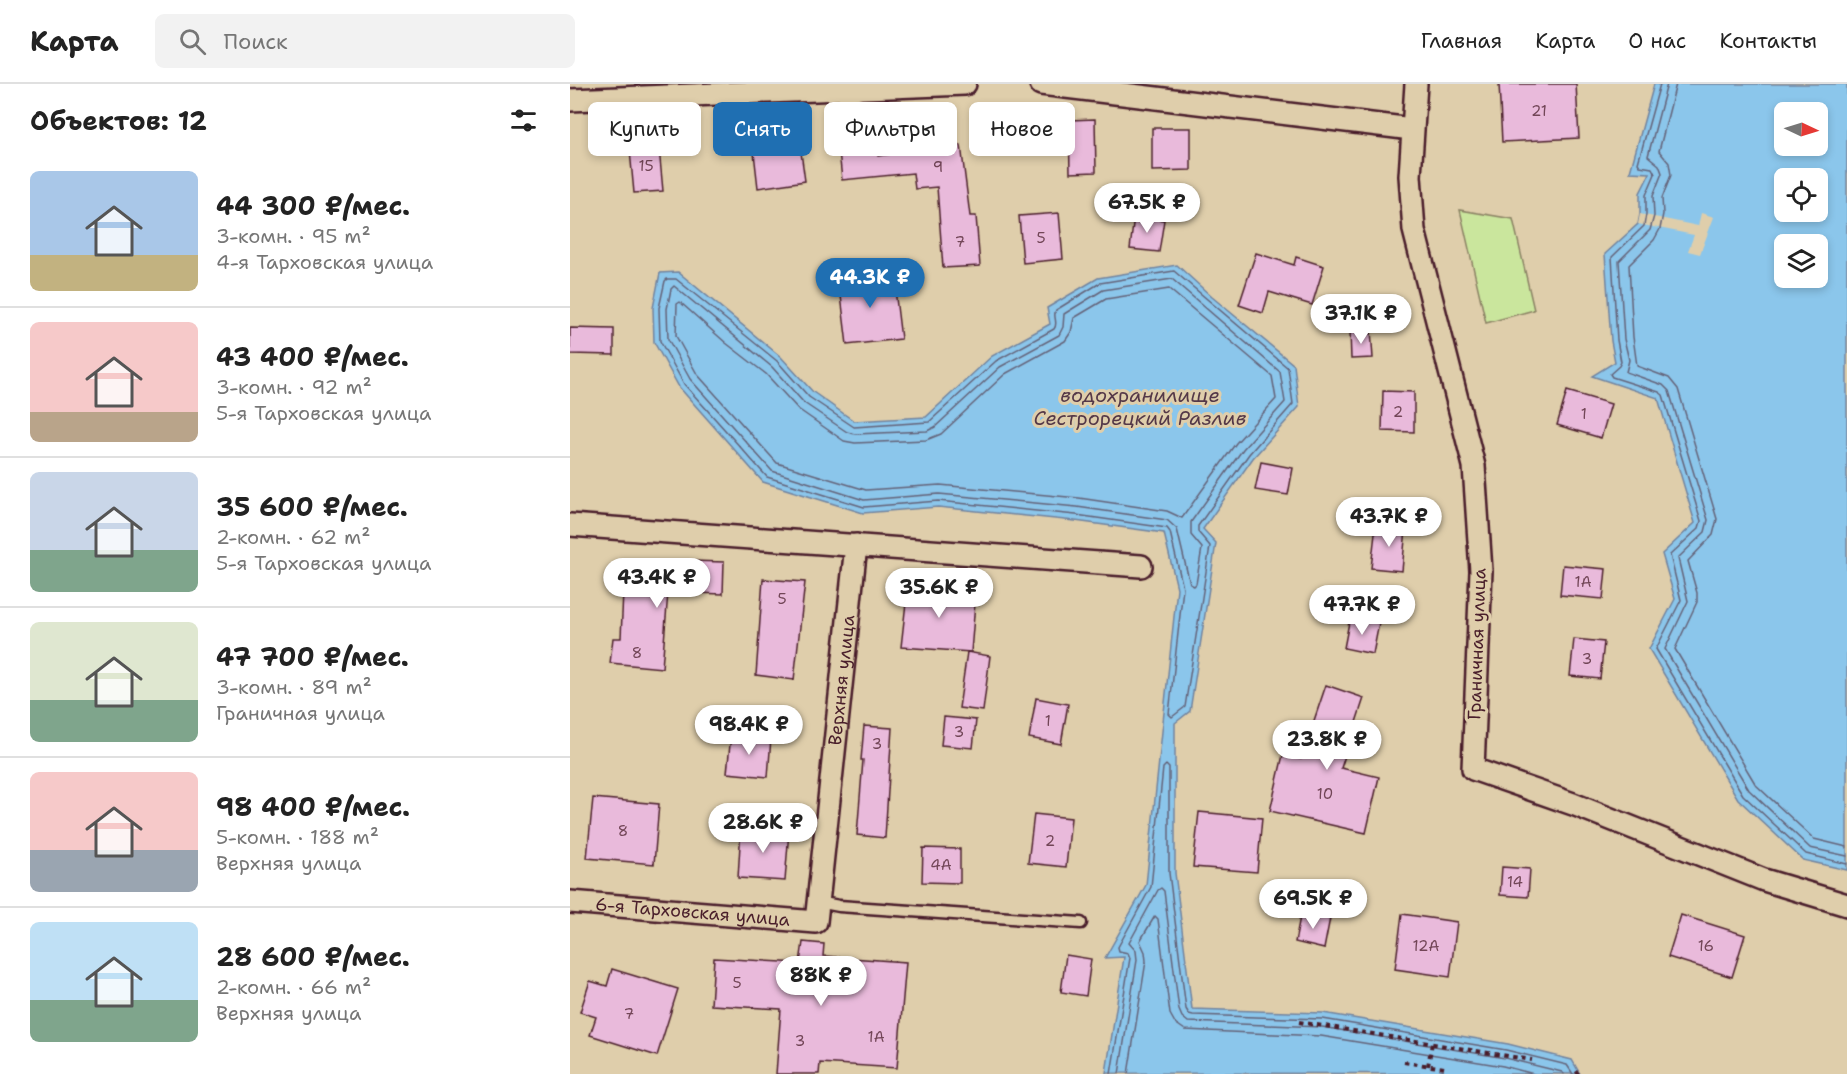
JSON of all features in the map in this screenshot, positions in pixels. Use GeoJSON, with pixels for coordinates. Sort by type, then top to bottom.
{"type":"FeatureCollection","features":[{"type":"Feature","properties":{"kind":"street"},"geometry":{"type":"LineString","coordinates":[[570,100],[965,84]]}},
{"type":"Feature","properties":{"kind":"street"},"geometry":{"type":"LineString","coordinates":[[1041,84],[1412,129],[1416,84]]}},
{"type":"Feature","properties":{"kind":"street","name":"Граничная улица"},"geometry":{"type":"LineString","coordinates":[[1412,129],[1410,176],[1414,230],[1474,466],[1481,571],[1473,769],[1573,804],[1764,880],[1847,905]]}},
{"type":"Feature","properties":{"kind":"street"},"geometry":{"type":"LineString","coordinates":[[570,525],[1141,566]]}},
{"type":"Feature","properties":{"kind":"street","name":"Верхняя улица"},"geometry":{"type":"LineString","coordinates":[[817,912],[856,545]]}},
{"type":"Feature","properties":{"kind":"street","name":"6-я Тарховская улица"},"geometry":{"type":"LineString","coordinates":[[570,902],[817,912]]}},
{"type":"Feature","properties":{"kind":"lane"},"geometry":{"type":"LineString","coordinates":[[817,912],[839,906],[1081,923]]}},
{"type":"Feature","properties":{"kind":"path"},"geometry":{"type":"LineString","coordinates":[[1299,1022],[1532,1060]]}},
{"type":"Feature","properties":{"kind":"path"},"geometry":{"type":"LineString","coordinates":[[1428,1066],[1432,1044]]}},
{"type":"Feature","properties":{"kind":"path"},"geometry":{"type":"LineString","coordinates":[[1404,1062],[1444,1068]]}},
{"type":"Feature","properties":{"kind":"green space"},"geometry":{"type":"Polygon","coordinates":[[[1460,210],[1513,219],[1534,310],[1486,323],[1460,210]]]}},
{"type":"Feature","properties":{"kind":"water"},"geometry":{"type":"Polygon","coordinates":[[[1654,84],[1847,84],[1847,870],[1803,860],[1738,799],[1649,649],[1675,599],[1662,554],[1695,523],[1658,398],[1592,376],[1615,362],[1611,341],[1605,254],[1638,224],[1640,193],[1650,173],[1630,172],[1654,84]]]}},
{"type":"Feature","properties":{"kind":"water","name":"водохранилище Сестрорецкий Разлив"},"geometry":{"type":"Polygon","coordinates":[[[1177,265],[1294,365],[1299,407],[1253,458],[1203,529],[1216,543],[1190,711],[1175,723],[1175,873],[1192,1009],[1323,1013],[1508,1044],[1572,1060],[1580,1074],[1106,1073],[1124,957],[1105,958],[1146,885],[1177,588],[1164,533],[938,507],[863,513],[763,482],[679,387],[654,342],[653,308],[660,273],[678,272],[781,357],[813,392],[854,421],[926,417],[992,356],[1050,324],[1047,308],[1098,278],[1177,265]]]}},
{"type":"Feature","properties":{"kind":"pier"},"geometry":{"type":"Polygon","coordinates":[[[1701,213],[1714,217],[1700,254],[1688,251],[1694,235],[1638,224],[1640,214],[1698,226],[1701,213]]]}},
{"type":"Feature","properties":{"kind":"building"},"geometry":{"type":"Polygon","coordinates":[[[1499,84],[1576,84],[1579,138],[1502,142],[1499,84]]]}},
{"type":"Feature","properties":{"kind":"building"},"geometry":{"type":"Polygon","coordinates":[[[1095,119],[1096,172],[1070,173],[1070,156],[1075,156],[1075,120],[1095,119]]]}},
{"type":"Feature","properties":{"kind":"building"},"geometry":{"type":"Polygon","coordinates":[[[1152,128],[1191,128],[1191,170],[1152,171],[1152,128]]]}},
{"type":"Feature","properties":{"kind":"building"},"geometry":{"type":"Polygon","coordinates":[[[961,145],[970,216],[976,216],[980,266],[943,268],[937,187],[915,189],[913,173],[842,180],[840,156],[957,156],[957,146],[961,145]]]}},
{"type":"Feature","properties":{"kind":"building"},"geometry":{"type":"Polygon","coordinates":[[[631,156],[660,156],[663,191],[634,193],[631,156]]]}},
{"type":"Feature","properties":{"kind":"building"},"geometry":{"type":"Polygon","coordinates":[[[754,156],[802,156],[805,181],[758,188],[754,156]]]}},
{"type":"Feature","properties":{"kind":"building"},"geometry":{"type":"Polygon","coordinates":[[[1059,213],[1063,259],[1023,263],[1019,216],[1059,213]]]}},
{"type":"Feature","properties":{"kind":"building"},"geometry":{"type":"Polygon","coordinates":[[[1134,216],[1164,220],[1159,252],[1130,249],[1134,216]]]}},
{"type":"Feature","properties":{"kind":"building"},"geometry":{"type":"Polygon","coordinates":[[[1256,253],[1294,265],[1296,257],[1324,266],[1312,305],[1269,292],[1263,313],[1239,305],[1256,253]]]}},
{"type":"Feature","properties":{"kind":"building"},"geometry":{"type":"Polygon","coordinates":[[[893,273],[901,339],[847,345],[839,279],[893,273]]]}},
{"type":"Feature","properties":{"kind":"building"},"geometry":{"type":"Polygon","coordinates":[[[570,328],[614,329],[614,355],[570,354],[570,328]]]}},
{"type":"Feature","properties":{"kind":"building"},"geometry":{"type":"Polygon","coordinates":[[[1371,330],[1373,358],[1351,359],[1350,331],[1371,330]]]}},
{"type":"Feature","properties":{"kind":"building"},"geometry":{"type":"Polygon","coordinates":[[[1383,391],[1414,392],[1414,432],[1382,431],[1383,391]]]}},
{"type":"Feature","properties":{"kind":"building"},"geometry":{"type":"Polygon","coordinates":[[[1567,391],[1611,404],[1601,438],[1557,425],[1567,391]]]}},
{"type":"Feature","properties":{"kind":"building"},"geometry":{"type":"Polygon","coordinates":[[[1261,462],[1293,468],[1288,495],[1255,490],[1261,462]]]}},
{"type":"Feature","properties":{"kind":"building"},"geometry":{"type":"Polygon","coordinates":[[[1376,525],[1406,529],[1402,571],[1371,568],[1376,525]]]}},
{"type":"Feature","properties":{"kind":"building"},"geometry":{"type":"Polygon","coordinates":[[[691,561],[724,562],[723,594],[668,592],[662,668],[610,663],[613,638],[621,638],[624,568],[690,572],[691,561]]]}},
{"type":"Feature","properties":{"kind":"building"},"geometry":{"type":"Polygon","coordinates":[[[1563,565],[1606,569],[1603,599],[1560,595],[1563,565]]]}},
{"type":"Feature","properties":{"kind":"building"},"geometry":{"type":"Polygon","coordinates":[[[763,579],[805,582],[794,680],[756,675],[763,579]]]}},
{"type":"Feature","properties":{"kind":"building"},"geometry":{"type":"Polygon","coordinates":[[[908,585],[976,591],[971,652],[901,647],[908,585]]]}},
{"type":"Feature","properties":{"kind":"building"},"geometry":{"type":"Polygon","coordinates":[[[1350,617],[1379,623],[1373,654],[1344,648],[1350,617]]]}},
{"type":"Feature","properties":{"kind":"building"},"geometry":{"type":"Polygon","coordinates":[[[1574,639],[1604,642],[1600,679],[1570,676],[1574,639]]]}},
{"type":"Feature","properties":{"kind":"building"},"geometry":{"type":"Polygon","coordinates":[[[967,652],[990,656],[983,711],[959,708],[967,652]]]}},
{"type":"Feature","properties":{"kind":"building"},"geometry":{"type":"Polygon","coordinates":[[[1326,685],[1364,698],[1341,768],[1379,777],[1366,833],[1270,811],[1283,755],[1301,759],[1326,685]]]}},
{"type":"Feature","properties":{"kind":"building"},"geometry":{"type":"Polygon","coordinates":[[[1036,698],[1068,704],[1061,744],[1029,738],[1036,698]]]}},
{"type":"Feature","properties":{"kind":"building"},"geometry":{"type":"Polygon","coordinates":[[[944,717],[976,720],[973,748],[941,745],[944,717]]]}},
{"type":"Feature","properties":{"kind":"building"},"geometry":{"type":"Polygon","coordinates":[[[864,726],[892,728],[885,838],[857,835],[864,726]]]}},
{"type":"Feature","properties":{"kind":"building"},"geometry":{"type":"Polygon","coordinates":[[[731,735],[771,738],[768,777],[727,773],[731,735]]]}},
{"type":"Feature","properties":{"kind":"building"},"geometry":{"type":"Polygon","coordinates":[[[593,798],[659,804],[654,864],[587,858],[593,798]]]}},
{"type":"Feature","properties":{"kind":"building"},"geometry":{"type":"Polygon","coordinates":[[[1199,812],[1262,818],[1257,872],[1193,867],[1199,812]]]}},
{"type":"Feature","properties":{"kind":"building"},"geometry":{"type":"Polygon","coordinates":[[[1034,814],[1071,818],[1066,867],[1028,863],[1034,814]]]}},
{"type":"Feature","properties":{"kind":"building"},"geometry":{"type":"Polygon","coordinates":[[[741,828],[789,831],[785,881],[738,878],[741,828]]]}},
{"type":"Feature","properties":{"kind":"building"},"geometry":{"type":"Polygon","coordinates":[[[923,848],[960,849],[960,883],[922,882],[923,848]]]}},
{"type":"Feature","properties":{"kind":"building"},"geometry":{"type":"Polygon","coordinates":[[[1502,867],[1530,869],[1528,897],[1500,895],[1502,867]]]}},
{"type":"Feature","properties":{"kind":"building"},"geometry":{"type":"Polygon","coordinates":[[[1301,912],[1330,918],[1324,949],[1295,942],[1301,912]]]}},
{"type":"Feature","properties":{"kind":"building"},"geometry":{"type":"Polygon","coordinates":[[[1402,914],[1457,922],[1450,977],[1395,969],[1402,914]]]}},
{"type":"Feature","properties":{"kind":"building"},"geometry":{"type":"Polygon","coordinates":[[[1681,915],[1745,935],[1732,977],[1668,957],[1681,915]]]}},
{"type":"Feature","properties":{"kind":"building"},"geometry":{"type":"Polygon","coordinates":[[[803,942],[824,944],[823,956],[906,962],[897,1068],[820,1063],[819,1074],[776,1074],[781,1009],[711,1005],[714,958],[800,963],[803,942]]]}},
{"type":"Feature","properties":{"kind":"building"},"geometry":{"type":"Polygon","coordinates":[[[1066,955],[1091,959],[1086,996],[1061,992],[1066,955]]]}},
{"type":"Feature","properties":{"kind":"building"},"geometry":{"type":"Polygon","coordinates":[[[612,969],[678,989],[657,1056],[590,1035],[596,1017],[580,1012],[590,981],[607,986],[612,969]]]}}]}
